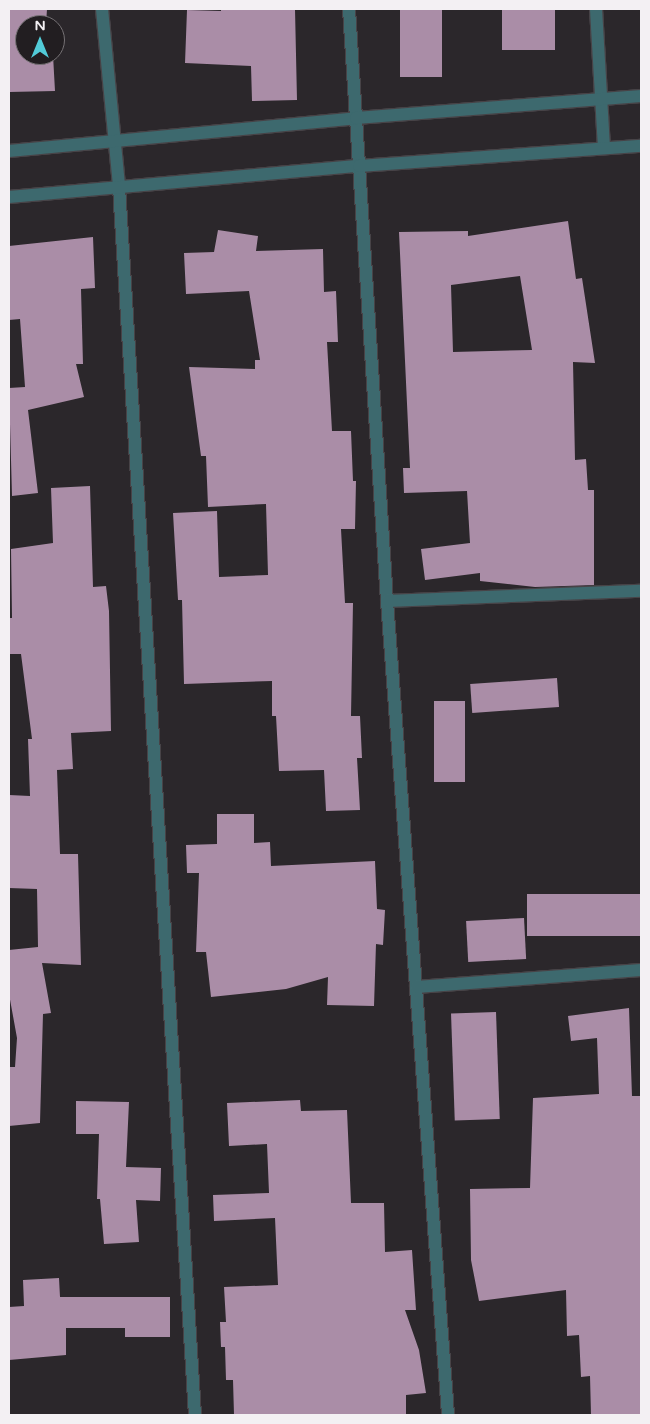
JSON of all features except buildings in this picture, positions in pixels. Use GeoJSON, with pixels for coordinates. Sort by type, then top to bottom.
{"type":"FeatureCollection","features":[{"type":"Feature","properties":{"kind":"street"},"geometry":{"type":"LineString","coordinates":[[102,9],[119,187],[195,1415]]}},
{"type":"Feature","properties":{"kind":"street"},"geometry":{"type":"LineString","coordinates":[[349,9],[387,601],[448,1415]]}},
{"type":"Feature","properties":{"kind":"street"},"geometry":{"type":"LineString","coordinates":[[596,9],[604,148]]}},
{"type":"Feature","properties":{"kind":"street"},"geometry":{"type":"LineString","coordinates":[[9,151],[356,118],[641,96]]}},
{"type":"Feature","properties":{"kind":"street"},"geometry":{"type":"LineString","coordinates":[[9,197],[358,166],[641,146]]}},
{"type":"Feature","properties":{"kind":"street"},"geometry":{"type":"LineString","coordinates":[[387,601],[641,591]]}},
{"type":"Feature","properties":{"kind":"street"},"geometry":{"type":"LineString","coordinates":[[416,987],[641,970]]}}]}
